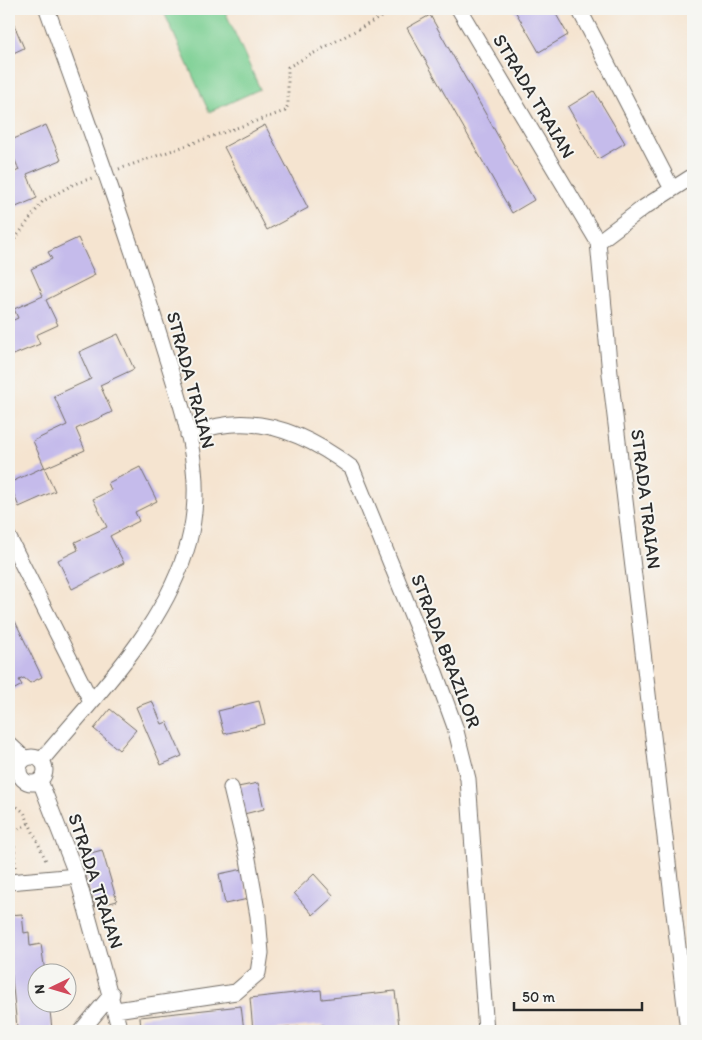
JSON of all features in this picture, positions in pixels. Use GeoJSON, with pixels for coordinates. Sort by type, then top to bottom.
{"type":"FeatureCollection","features":[{"type":"Feature","properties":{"kind":"street","name":"STRADA TRAIAN"},"geometry":{"type":"LineString","coordinates":[[42,761],[137,645],[158,613],[186,550],[191,528],[194,480],[188,435],[149,301],[47,9]]}},
{"type":"Feature","properties":{"kind":"street","name":"STRADA TRAIAN"},"geometry":{"type":"LineString","coordinates":[[459,9],[598,242],[610,374],[688,1031]]}},
{"type":"Feature","properties":{"kind":"street"},"geometry":{"type":"LineString","coordinates":[[579,9],[672,189]]}},
{"type":"Feature","properties":{"kind":"street"},"geometry":{"type":"LineString","coordinates":[[598,242],[672,189],[692,178]]}},
{"type":"Feature","properties":{"kind":"street","name":"STRADA BRAZILOR"},"geometry":{"type":"LineString","coordinates":[[188,435],[220,426],[254,424],[296,434],[332,452],[352,468],[438,681],[455,727],[468,780],[486,1031]]}},
{"type":"Feature","properties":{"kind":"street"},"geometry":{"type":"LineString","coordinates":[[9,538],[91,701]]}},
{"type":"Feature","properties":{"kind":"street"},"geometry":{"type":"LineString","coordinates":[[9,744],[25,759]]}},
{"type":"Feature","properties":{"kind":"street"},"geometry":{"type":"LineString","coordinates":[[31,757],[42,761],[46,771],[40,781],[28,783],[20,775],[19,769],[25,759],[31,757]]}},
{"type":"Feature","properties":{"kind":"street","name":"STRADA TRAIAN"},"geometry":{"type":"LineString","coordinates":[[40,781],[77,876],[112,994],[120,1031]]}},
{"type":"Feature","properties":{"kind":"street"},"geometry":{"type":"LineString","coordinates":[[116,1010],[236,992],[249,983],[258,973],[261,953],[258,916],[248,859],[231,788]]}},
{"type":"Feature","properties":{"kind":"street"},"geometry":{"type":"LineString","coordinates":[[12,881],[77,876]]}},
{"type":"Feature","properties":{"kind":"street"},"geometry":{"type":"LineString","coordinates":[[81,1031],[112,994]]}},
{"type":"Feature","properties":{"kind":"path"},"geometry":{"type":"LineString","coordinates":[[9,247],[43,201],[74,184],[285,111],[288,105],[288,67],[396,9]]}},
{"type":"Feature","properties":{"kind":"path"},"geometry":{"type":"LineString","coordinates":[[9,801],[24,812],[52,878]]}},
{"type":"Feature","properties":{"kind":"path"},"geometry":{"type":"LineString","coordinates":[[12,881],[14,844],[9,833],[29,823]]}},
{"type":"Feature","properties":{"kind":"green space"},"geometry":{"type":"Polygon","coordinates":[[[224,9],[260,89],[209,112],[163,10],[224,9]]]}},
{"type":"Feature","properties":{"kind":"building"},"geometry":{"type":"Polygon","coordinates":[[[514,9],[553,9],[568,35],[539,52],[514,9]]]}},
{"type":"Feature","properties":{"kind":"building"},"geometry":{"type":"Polygon","coordinates":[[[9,13],[24,48],[9,55],[9,13]]]}},
{"type":"Feature","properties":{"kind":"building"},"geometry":{"type":"Polygon","coordinates":[[[430,15],[534,200],[512,213],[407,28],[430,15]]]}},
{"type":"Feature","properties":{"kind":"building"},"geometry":{"type":"Polygon","coordinates":[[[594,91],[625,143],[598,159],[568,107],[594,91]]]}},
{"type":"Feature","properties":{"kind":"building"},"geometry":{"type":"Polygon","coordinates":[[[46,125],[61,160],[27,174],[37,198],[9,210],[9,175],[19,170],[9,146],[9,141],[46,125]]]}},
{"type":"Feature","properties":{"kind":"building"},"geometry":{"type":"Polygon","coordinates":[[[265,125],[308,208],[267,230],[224,147],[265,125]]]}},
{"type":"Feature","properties":{"kind":"building"},"geometry":{"type":"Polygon","coordinates":[[[78,238],[95,275],[46,300],[58,325],[36,335],[40,344],[11,356],[9,351],[9,322],[18,318],[14,309],[43,296],[31,269],[52,259],[48,252],[78,238]]]}},
{"type":"Feature","properties":{"kind":"building"},"geometry":{"type":"Polygon","coordinates":[[[118,334],[134,369],[100,385],[112,412],[76,429],[85,450],[45,468],[33,441],[67,425],[54,396],[91,379],[79,352],[118,334]]]}},
{"type":"Feature","properties":{"kind":"building"},"geometry":{"type":"Polygon","coordinates":[[[44,467],[55,491],[19,507],[9,483],[44,467]]]}},
{"type":"Feature","properties":{"kind":"building"},"geometry":{"type":"Polygon","coordinates":[[[140,467],[157,501],[135,512],[139,521],[110,536],[124,563],[72,589],[58,560],[78,550],[75,542],[107,527],[93,499],[111,490],[108,483],[140,467]]]}},
{"type":"Feature","properties":{"kind":"building"},"geometry":{"type":"Polygon","coordinates":[[[15,621],[42,677],[30,683],[24,678],[19,680],[22,685],[13,690],[9,681],[9,624],[15,621]]]}},
{"type":"Feature","properties":{"kind":"building"},"geometry":{"type":"Polygon","coordinates":[[[152,701],[162,724],[167,722],[182,756],[161,765],[136,707],[152,701]]]}},
{"type":"Feature","properties":{"kind":"building"},"geometry":{"type":"Polygon","coordinates":[[[259,701],[265,724],[224,734],[218,711],[259,701]]]}},
{"type":"Feature","properties":{"kind":"building"},"geometry":{"type":"Polygon","coordinates":[[[110,709],[136,730],[119,750],[94,729],[110,709]]]}},
{"type":"Feature","properties":{"kind":"building"},"geometry":{"type":"Polygon","coordinates":[[[258,783],[264,809],[244,814],[238,787],[258,783]]]}},
{"type":"Feature","properties":{"kind":"building"},"geometry":{"type":"Polygon","coordinates":[[[102,850],[117,901],[95,907],[80,856],[102,850]]]}},
{"type":"Feature","properties":{"kind":"building"},"geometry":{"type":"Polygon","coordinates":[[[243,869],[248,899],[225,904],[219,874],[243,869]]]}},
{"type":"Feature","properties":{"kind":"building"},"geometry":{"type":"Polygon","coordinates":[[[314,874],[334,896],[313,915],[294,893],[314,874]]]}},
{"type":"Feature","properties":{"kind":"building"},"geometry":{"type":"Polygon","coordinates":[[[22,914],[24,933],[29,932],[30,946],[41,944],[44,962],[28,962],[28,1012],[50,1012],[52,1029],[9,1031],[9,1028],[17,1027],[9,949],[9,915],[22,914]]]}},
{"type":"Feature","properties":{"kind":"building"},"geometry":{"type":"Polygon","coordinates":[[[321,990],[322,999],[395,991],[399,1026],[350,1031],[325,1031],[324,1025],[253,1031],[250,998],[321,990]]]}},
{"type":"Feature","properties":{"kind":"building"},"geometry":{"type":"Polygon","coordinates":[[[241,1006],[244,1031],[141,1031],[140,1017],[241,1006]]]}}]}
